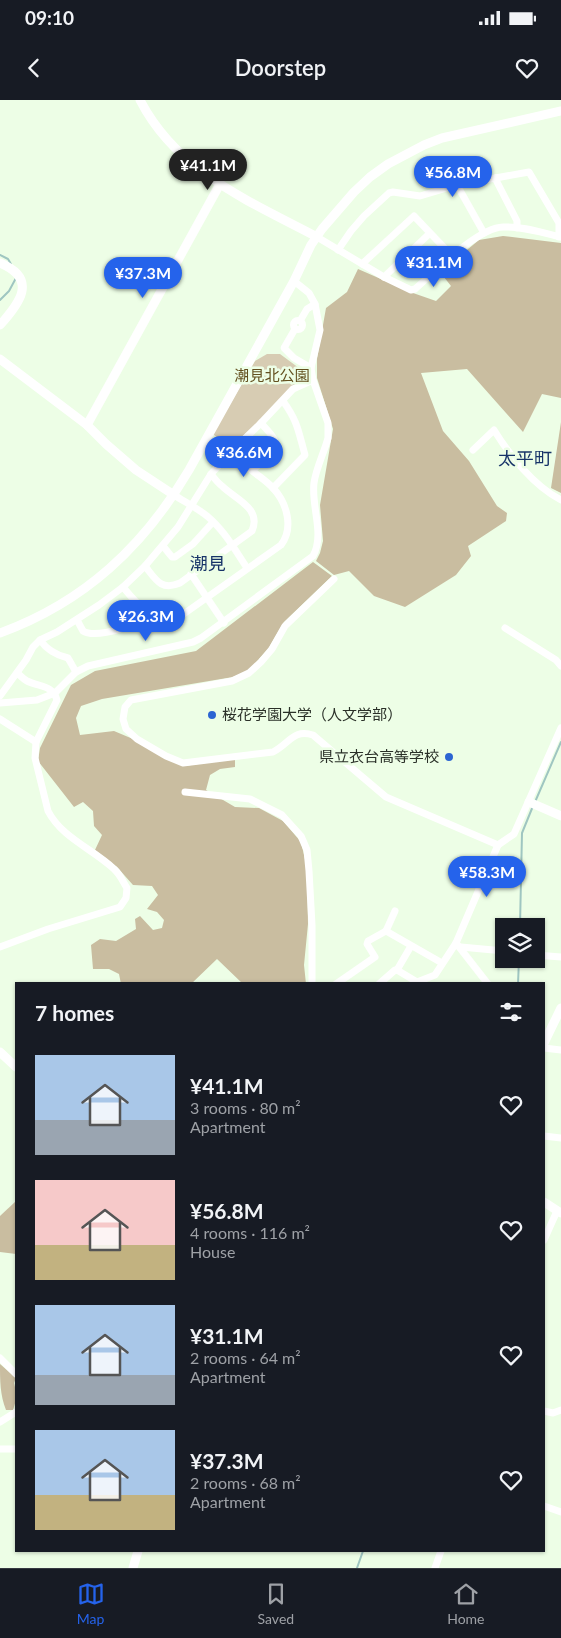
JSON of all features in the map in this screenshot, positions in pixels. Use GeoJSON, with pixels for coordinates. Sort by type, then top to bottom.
{"type":"FeatureCollection","features":[{"type":"Feature","properties":{"kind":"street"},"geometry":{"type":"LineString","coordinates":[[140,100],[171,145],[193,165],[220,184],[317,237],[338,250],[384,277],[404,288],[414,290],[484,233],[502,227],[517,228],[560,237],[560,223],[531,173],[457,185],[420,196],[393,192],[358,224],[338,250]]}},
{"type":"Feature","properties":{"kind":"street"},"geometry":{"type":"LineString","coordinates":[[0,633],[33,620],[75,596],[118,562],[141,538],[174,495],[322,228],[370,177],[406,153],[442,138],[561,111]]}},
{"type":"Feature","properties":{"kind":"street"},"geometry":{"type":"LineString","coordinates":[[495,178],[518,221],[517,228]]}},
{"type":"Feature","properties":{"kind":"street"},"geometry":{"type":"LineString","coordinates":[[87,425],[220,184]]}},
{"type":"Feature","properties":{"kind":"street"},"geometry":{"type":"LineString","coordinates":[[457,185],[484,233]]}},
{"type":"Feature","properties":{"kind":"street"},"geometry":{"type":"LineString","coordinates":[[362,264],[414,216],[429,234],[453,257]]}},
{"type":"Feature","properties":{"kind":"street"},"geometry":{"type":"LineString","coordinates":[[384,277],[429,234]]}},
{"type":"Feature","properties":{"kind":"street"},"geometry":{"type":"LineString","coordinates":[[0,263],[13,269],[22,284],[21,297],[17,305],[0,325]]}},
{"type":"Feature","properties":{"kind":"street"},"geometry":{"type":"LineString","coordinates":[[0,703],[37,700],[55,694],[76,672],[88,666],[193,642],[224,623],[313,556],[317,547],[314,484],[329,430],[311,368],[320,330],[315,304],[309,292],[294,281]]}},
{"type":"Feature","properties":{"kind":"street"},"geometry":{"type":"LineString","coordinates":[[311,368],[294,358],[284,348],[295,329],[302,327],[300,321],[308,309],[315,304]]}},
{"type":"Feature","properties":{"kind":"street"},"geometry":{"type":"LineString","coordinates":[[0,359],[87,425],[128,464],[213,522],[232,544],[248,568]]}},
{"type":"Feature","properties":{"kind":"street"},"geometry":{"type":"LineString","coordinates":[[0,696],[40,640],[58,632],[77,620],[123,587],[145,566],[178,527],[211,474],[293,389],[314,380]]}},
{"type":"Feature","properties":{"kind":"street"},"geometry":{"type":"LineString","coordinates":[[273,488],[305,455],[298,424],[283,401]]}},
{"type":"Feature","properties":{"kind":"street"},"geometry":{"type":"LineString","coordinates":[[252,470],[273,449],[275,444],[272,436],[261,423]]}},
{"type":"Feature","properties":{"kind":"street"},"geometry":{"type":"LineString","coordinates":[[473,450],[494,430],[508,452],[549,494],[561,500]]}},
{"type":"Feature","properties":{"kind":"street"},"geometry":{"type":"LineString","coordinates":[[123,587],[141,608],[159,618],[174,619],[184,614],[281,545],[287,536],[288,525],[280,496],[244,464],[233,450]]}},
{"type":"Feature","properties":{"kind":"street"},"geometry":{"type":"LineString","coordinates":[[145,566],[158,582],[172,586],[180,583],[252,531],[254,516],[243,501],[221,486],[211,474]]}},
{"type":"Feature","properties":{"kind":"street"},"geometry":{"type":"LineString","coordinates":[[163,546],[172,557],[175,557],[193,544],[213,522]]}},
{"type":"Feature","properties":{"kind":"street"},"geometry":{"type":"LineString","coordinates":[[192,574],[224,623]]}},
{"type":"Feature","properties":{"kind":"street"},"geometry":{"type":"LineString","coordinates":[[334,579],[285,626],[272,649],[249,673],[232,681],[131,700],[125,708],[123,719],[126,729],[137,739],[166,756],[183,763],[273,752],[303,732],[313,735],[386,797],[498,845]]}},
{"type":"Feature","properties":{"kind":"street"},"geometry":{"type":"LineString","coordinates":[[77,620],[83,631],[94,634],[124,628],[141,608]]}},
{"type":"Feature","properties":{"kind":"street"},"geometry":{"type":"LineString","coordinates":[[505,628],[556,660],[561,666]]}},
{"type":"Feature","properties":{"kind":"street"},"geometry":{"type":"LineString","coordinates":[[40,640],[46,648],[59,656],[68,658],[76,672]]}},
{"type":"Feature","properties":{"kind":"street"},"geometry":{"type":"LineString","coordinates":[[0,947],[48,929],[120,907],[126,898],[127,888],[116,870],[63,831],[52,819],[45,800],[35,758],[36,742],[57,700],[51,689],[26,680],[17,673]]}},
{"type":"Feature","properties":{"kind":"street"},"geometry":{"type":"LineString","coordinates":[[0,719],[36,742]]}},
{"type":"Feature","properties":{"kind":"street"},"geometry":{"type":"LineString","coordinates":[[421,982],[435,975],[442,963],[459,945],[498,845],[514,834],[561,728]]}},
{"type":"Feature","properties":{"kind":"street"},"geometry":{"type":"LineString","coordinates":[[186,792],[250,799],[282,815],[301,836],[307,850],[309,871],[312,925],[312,982]]}},
{"type":"Feature","properties":{"kind":"street"},"geometry":{"type":"LineString","coordinates":[[529,802],[561,816]]}},
{"type":"Feature","properties":{"kind":"street"},"geometry":{"type":"LineString","coordinates":[[339,982],[374,957],[367,944],[386,931],[395,910]]}},
{"type":"Feature","properties":{"kind":"street"},"geometry":{"type":"LineString","coordinates":[[386,931],[442,963]]}},
{"type":"Feature","properties":{"kind":"street"},"geometry":{"type":"LineString","coordinates":[[459,945],[495,950]]}},
{"type":"Feature","properties":{"kind":"street"},"geometry":{"type":"LineString","coordinates":[[459,945],[487,982]]}},
{"type":"Feature","properties":{"kind":"street"},"geometry":{"type":"LineString","coordinates":[[381,982],[397,970],[412,946]]}},
{"type":"Feature","properties":{"kind":"street"},"geometry":{"type":"LineString","coordinates":[[545,956],[561,957]]}},
{"type":"Feature","properties":{"kind":"street"},"geometry":{"type":"LineString","coordinates":[[397,970],[417,982]]}},
{"type":"Feature","properties":{"kind":"street"},"geometry":{"type":"LineString","coordinates":[[545,1041],[561,1008]]}},
{"type":"Feature","properties":{"kind":"street"},"geometry":{"type":"LineString","coordinates":[[545,1048],[561,1050]]}},
{"type":"Feature","properties":{"kind":"street"},"geometry":{"type":"LineString","coordinates":[[0,1052],[15,1066]]}},
{"type":"Feature","properties":{"kind":"street"},"geometry":{"type":"LineString","coordinates":[[545,1136],[561,1138]]}},
{"type":"Feature","properties":{"kind":"street"},"geometry":{"type":"LineString","coordinates":[[545,1203],[559,1212],[545,1238]]}},
{"type":"Feature","properties":{"kind":"street"},"geometry":{"type":"LineString","coordinates":[[0,1358],[15,1373]]}},
{"type":"Feature","properties":{"kind":"street"},"geometry":{"type":"LineString","coordinates":[[545,1411],[553,1413],[561,1410]]}},
{"type":"Feature","properties":{"kind":"street"},"geometry":{"type":"LineString","coordinates":[[0,1422],[15,1413]]}},
{"type":"Feature","properties":{"kind":"street"},"geometry":{"type":"LineString","coordinates":[[0,1449],[15,1449]]}},
{"type":"Feature","properties":{"kind":"street"},"geometry":{"type":"LineString","coordinates":[[545,1506],[561,1512]]}},
{"type":"Feature","properties":{"kind":"street"},"geometry":{"type":"LineString","coordinates":[[132,1568],[138,1552]]}},
{"type":"Feature","properties":{"kind":"street"},"geometry":{"type":"LineString","coordinates":[[435,1568],[441,1552]]}},
{"type":"Feature","properties":{"kind":"green space","name":"潮見北公園"},"geometry":{"type":"Polygon","coordinates":[[[267,354],[280,354],[303,371],[309,378],[229,448],[213,434],[255,361],[267,354]]]}},
{"type":"Feature","properties":{"kind":"shaded area"},"geometry":{"type":"Polygon","coordinates":[[[503,236],[561,243],[561,398],[542,394],[523,432],[467,369],[421,373],[443,431],[469,461],[497,506],[507,513],[506,521],[468,546],[471,556],[456,575],[405,607],[374,596],[349,571],[334,575],[316,561],[323,541],[320,505],[333,429],[317,378],[317,359],[326,308],[347,292],[358,269],[436,301],[451,286],[440,272],[479,240],[503,236]]]}},
{"type":"Feature","properties":{"kind":"shaded area"},"geometry":{"type":"Polygon","coordinates":[[[561,422],[561,493],[551,488],[561,422]]]}},
{"type":"Feature","properties":{"kind":"shaded area"},"geometry":{"type":"Polygon","coordinates":[[[313,562],[332,576],[284,622],[268,649],[248,671],[233,677],[102,699],[81,706],[76,718],[80,735],[114,731],[184,766],[235,759],[235,767],[220,769],[210,775],[206,790],[235,807],[259,808],[283,821],[301,842],[307,868],[308,924],[304,965],[306,982],[241,982],[217,959],[193,982],[121,982],[119,974],[109,969],[93,969],[91,945],[100,939],[116,941],[136,929],[135,919],[140,916],[153,930],[162,928],[164,920],[157,912],[147,909],[158,895],[152,886],[133,885],[117,867],[95,850],[102,835],[94,826],[93,811],[83,802],[74,807],[38,761],[40,748],[71,685],[95,671],[196,651],[313,562]]]}},
{"type":"Feature","properties":{"kind":"shaded area"},"geometry":{"type":"Polygon","coordinates":[[[15,1202],[15,1254],[0,1252],[0,1216],[15,1202]]]}},
{"type":"Feature","properties":{"kind":"shaded area"},"geometry":{"type":"Polygon","coordinates":[[[0,1364],[15,1377],[15,1403],[13,1410],[6,1410],[1,1387],[0,1364]]]}},
{"type":"Feature","properties":{"kind":"waterway"},"geometry":{"type":"LineString","coordinates":[[0,255],[8,259],[11,264]]}},
{"type":"Feature","properties":{"kind":"waterway"},"geometry":{"type":"LineString","coordinates":[[0,300],[9,291],[16,278]]}},
{"type":"Feature","properties":{"kind":"waterway"},"geometry":{"type":"LineString","coordinates":[[535,802],[561,742]]}},
{"type":"Feature","properties":{"kind":"waterway"},"geometry":{"type":"LineString","coordinates":[[520,918],[522,833],[533,806]]}},
{"type":"Feature","properties":{"kind":"waterway"},"geometry":{"type":"LineString","coordinates":[[518,982],[519,968]]}},
{"type":"Feature","properties":{"kind":"waterway"},"geometry":{"type":"LineString","coordinates":[[357,1568],[363,1552]]}},
{"type":"Feature","properties":{"kind":"place","name":"桜花学園大学（人文学部）"},"geometry":{"type":"Point","coordinates":[212,715]}},
{"type":"Feature","properties":{"kind":"place","name":"県立衣台高等学校"},"geometry":{"type":"Point","coordinates":[449,757]}},
{"type":"Feature","properties":{"kind":"district","name":"太平町"},"geometry":{"type":"Point","coordinates":[525,459]}},
{"type":"Feature","properties":{"kind":"district","name":"潮見"},"geometry":{"type":"Point","coordinates":[208,564]}}]}
